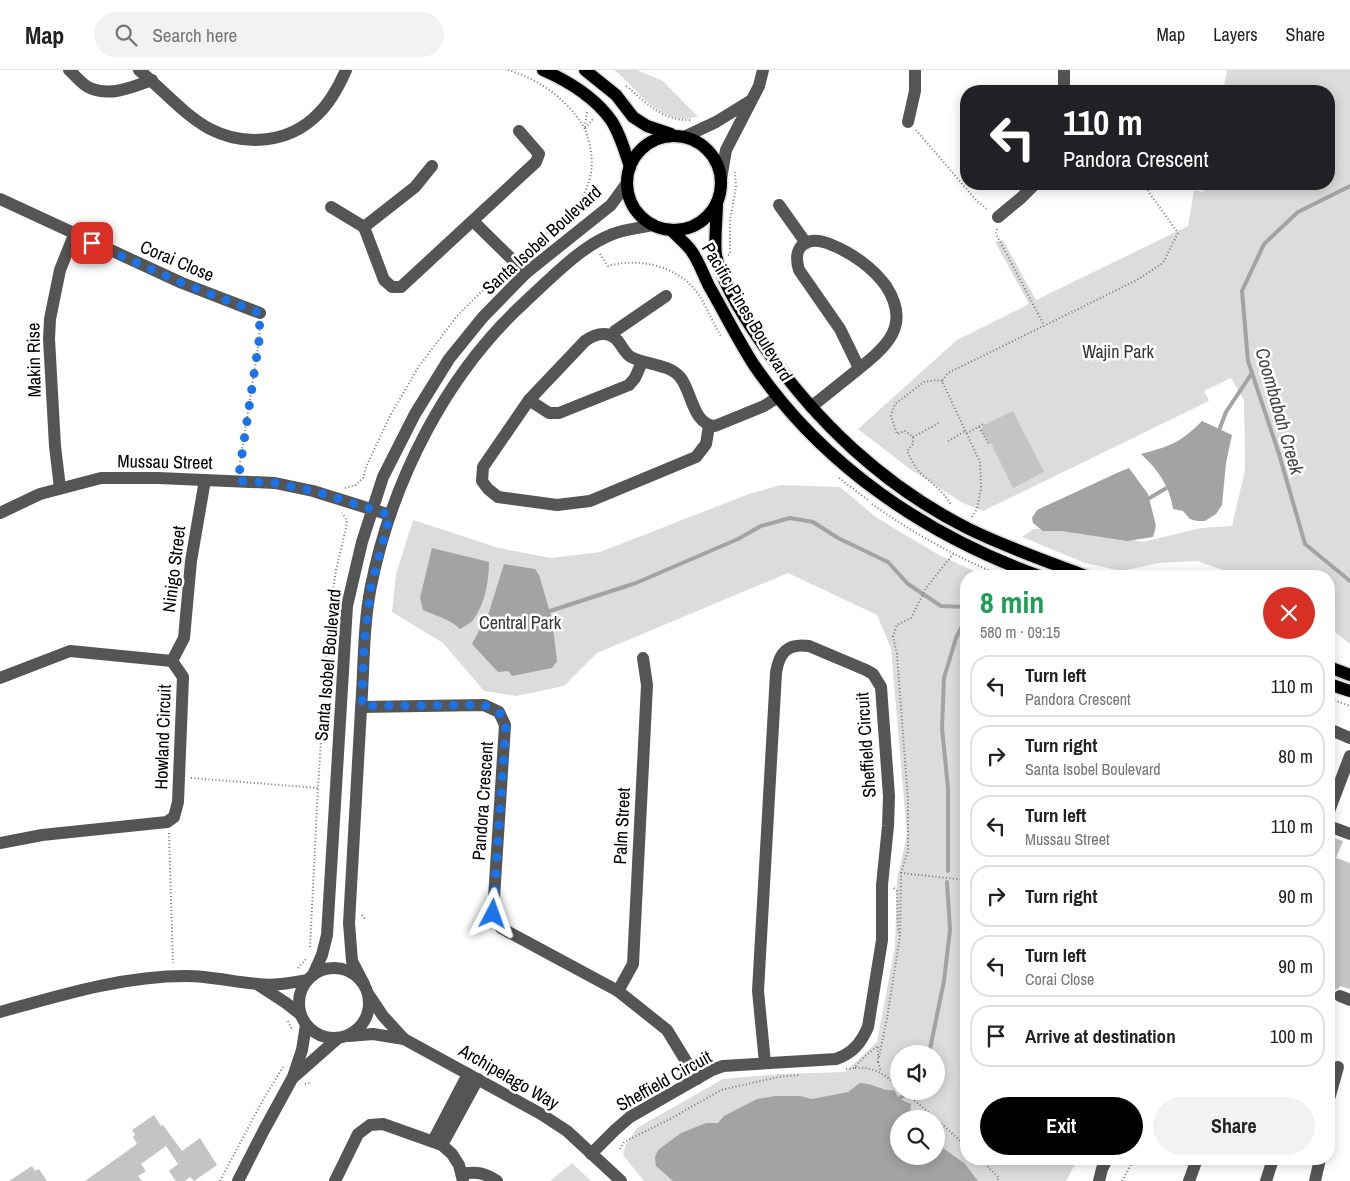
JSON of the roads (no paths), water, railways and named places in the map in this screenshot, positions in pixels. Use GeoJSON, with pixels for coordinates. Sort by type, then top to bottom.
{"type":"FeatureCollection","features":[{"type":"Feature","properties":{"kind":"main road"},"geometry":{"type":"LineString","coordinates":[[543,70],[557,76],[589,98],[611,121],[624,146],[630,167]]}},
{"type":"Feature","properties":{"kind":"main road"},"geometry":{"type":"LineString","coordinates":[[585,70],[616,95],[633,117],[647,126],[680,136],[695,141],[705,147],[713,156],[721,178],[717,202],[709,214],[698,223],[685,228],[671,230],[653,225],[642,218],[634,208],[629,196],[627,183],[630,167],[637,154],[648,144],[661,137],[680,136]]}},
{"type":"Feature","properties":{"kind":"main road","name":"Pacific Pines Boulevard"},"geometry":{"type":"LineString","coordinates":[[717,202],[716,254],[728,287],[749,325],[786,379],[822,420],[870,464],[900,487],[946,516],[967,528],[1070,570]]}},
{"type":"Feature","properties":{"kind":"main road","name":"Pacific Pines Boulevard"},"geometry":{"type":"LineString","coordinates":[[671,230],[691,250],[754,364],[778,397],[818,442],[869,486],[907,513],[960,543],[1025,570]]}},
{"type":"Feature","properties":{"kind":"main road"},"geometry":{"type":"LineString","coordinates":[[1335,669],[1350,675]]}},
{"type":"Feature","properties":{"kind":"main road"},"geometry":{"type":"LineString","coordinates":[[1335,686],[1350,691]]}},
{"type":"Feature","properties":{"kind":"street"},"geometry":{"type":"LineString","coordinates":[[69,70],[89,88],[106,92],[124,90],[152,80]]}},
{"type":"Feature","properties":{"kind":"street"},"geometry":{"type":"LineString","coordinates":[[140,70],[210,129],[225,136],[256,141],[285,135],[308,122],[325,106],[335,92],[346,70]]}},
{"type":"Feature","properties":{"kind":"street"},"geometry":{"type":"LineString","coordinates":[[721,178],[726,150],[759,86],[763,70]]}},
{"type":"Feature","properties":{"kind":"street"},"geometry":{"type":"LineString","coordinates":[[908,122],[915,91],[915,70]]}},
{"type":"Feature","properties":{"kind":"street"},"geometry":{"type":"LineString","coordinates":[[1064,70],[1064,85]]}},
{"type":"Feature","properties":{"kind":"street"},"geometry":{"type":"LineString","coordinates":[[680,136],[716,122],[750,101]]}},
{"type":"Feature","properties":{"kind":"street"},"geometry":{"type":"LineString","coordinates":[[332,207],[364,227],[384,280],[392,287],[401,287],[536,162],[539,154],[519,131]]}},
{"type":"Feature","properties":{"kind":"street"},"geometry":{"type":"LineString","coordinates":[[364,227],[415,187],[432,166]]}},
{"type":"Feature","properties":{"kind":"street","name":"Santa Isobel Boulevard"},"geometry":{"type":"LineString","coordinates":[[310,977],[322,955],[327,935],[347,606],[362,542],[383,477],[415,414],[449,360],[483,317],[526,274],[611,205],[627,183]]}},
{"type":"Feature","properties":{"kind":"street"},"geometry":{"type":"LineString","coordinates":[[998,218],[1029,190]]}},
{"type":"Feature","properties":{"kind":"street","name":"Corai Close"},"geometry":{"type":"LineString","coordinates":[[0,199],[74,235],[182,283],[260,313]]}},
{"type":"Feature","properties":{"kind":"street"},"geometry":{"type":"LineString","coordinates":[[779,205],[806,243]]}},
{"type":"Feature","properties":{"kind":"street"},"geometry":{"type":"LineString","coordinates":[[474,221],[526,274]]}},
{"type":"Feature","properties":{"kind":"street","name":"Santa Isobel Boulevard"},"geometry":{"type":"LineString","coordinates":[[366,990],[352,961],[349,923],[364,644],[371,587],[390,515],[408,469],[435,414],[469,364],[507,318],[593,244],[613,234],[653,225]]}},
{"type":"Feature","properties":{"kind":"street","name":"Makin Rise"},"geometry":{"type":"LineString","coordinates":[[60,488],[55,446],[49,329],[60,270],[74,235]]}},
{"type":"Feature","properties":{"kind":"street"},"geometry":{"type":"LineString","coordinates":[[811,407],[859,368],[881,350],[894,332],[897,317],[892,297],[874,272],[834,246],[812,240],[806,243],[799,251],[797,258],[799,270],[840,329],[859,368]]}},
{"type":"Feature","properties":{"kind":"street"},"geometry":{"type":"LineString","coordinates":[[612,336],[615,331],[666,296]]}},
{"type":"Feature","properties":{"kind":"street"},"geometry":{"type":"LineString","coordinates":[[709,426],[706,444],[696,457],[590,500],[557,505],[498,496],[488,489],[482,481],[483,467],[529,400],[593,335],[609,334],[620,341],[628,355],[642,362],[671,369],[682,378],[693,406],[709,426],[715,426],[756,410],[778,397]]}},
{"type":"Feature","properties":{"kind":"street"},"geometry":{"type":"LineString","coordinates":[[529,400],[549,413],[560,413],[629,385],[635,378],[642,362]]}},
{"type":"Feature","properties":{"kind":"street","name":"Mussau Street"},"geometry":{"type":"LineString","coordinates":[[0,513],[40,494],[101,478],[158,478],[275,483],[314,491],[390,515]]}},
{"type":"Feature","properties":{"kind":"street","name":"Ninigo Street"},"geometry":{"type":"LineString","coordinates":[[172,661],[184,638],[191,561],[205,480]]}},
{"type":"Feature","properties":{"kind":"street","name":"Sheffield Circuit"},"geometry":{"type":"LineString","coordinates":[[591,1154],[630,1118],[712,1070],[723,1066],[836,1059],[845,1056],[855,1049],[868,1027],[882,940],[882,885],[889,796],[881,687],[873,674],[866,670],[809,646],[793,645],[786,650],[780,657],[776,673],[758,991],[765,1063]]}},
{"type":"Feature","properties":{"kind":"street","name":"Howland Circuit"},"geometry":{"type":"LineString","coordinates":[[0,678],[70,652],[172,661],[183,677],[178,802],[174,816],[167,822],[42,835],[0,843]]}},
{"type":"Feature","properties":{"kind":"street","name":"Palm Street"},"geometry":{"type":"LineString","coordinates":[[618,991],[633,964],[647,685],[643,658]]}},
{"type":"Feature","properties":{"kind":"street","name":"Pandora Crescent"},"geometry":{"type":"LineString","coordinates":[[362,706],[484,705],[499,712],[506,724],[493,914],[501,928],[618,991],[667,1030],[696,1079]]}},
{"type":"Feature","properties":{"kind":"street"},"geometry":{"type":"LineString","coordinates":[[1335,732],[1350,738]]}},
{"type":"Feature","properties":{"kind":"street"},"geometry":{"type":"LineString","coordinates":[[1335,795],[1350,756]]}},
{"type":"Feature","properties":{"kind":"street"},"geometry":{"type":"LineString","coordinates":[[1335,828],[1350,834]]}},
{"type":"Feature","properties":{"kind":"street"},"geometry":{"type":"LineString","coordinates":[[0,1012],[105,983],[159,977],[203,976],[257,984],[285,984],[310,977],[323,969],[335,968],[346,970],[356,976],[366,990],[369,1007],[366,1019],[359,1029],[343,1037],[293,1078]]}},
{"type":"Feature","properties":{"kind":"street"},"geometry":{"type":"LineString","coordinates":[[238,1181],[293,1078],[302,1050],[303,1020],[298,1002],[299,996],[300,991],[310,977]]}},
{"type":"Feature","properties":{"kind":"street"},"geometry":{"type":"LineString","coordinates":[[257,984],[286,1003],[314,1033],[325,1038],[343,1037]]}},
{"type":"Feature","properties":{"kind":"street","name":"Archipelago Way"},"geometry":{"type":"LineString","coordinates":[[366,990],[383,1016],[404,1039]]}},
{"type":"Feature","properties":{"kind":"street","name":"Archipelago Way"},"geometry":{"type":"LineString","coordinates":[[343,1037],[374,1034],[404,1039],[541,1114],[567,1131],[621,1181]]}},
{"type":"Feature","properties":{"kind":"street"},"geometry":{"type":"LineString","coordinates":[[1335,1078],[1338,1067]]}},
{"type":"Feature","properties":{"kind":"street"},"geometry":{"type":"LineString","coordinates":[[438,1143],[473,1076]]}},
{"type":"Feature","properties":{"kind":"street"},"geometry":{"type":"LineString","coordinates":[[335,1181],[358,1134],[370,1125],[383,1124],[438,1143],[452,1154],[460,1165],[462,1177],[474,1172],[485,1174],[497,1181]]}},
{"type":"Feature","properties":{"kind":"street","name":"Archipelago Way"},"geometry":{"type":"LineString","coordinates":[[591,1154],[612,1181]]}},
{"type":"Feature","properties":{"kind":"street"},"geometry":{"type":"LineString","coordinates":[[1189,1181],[1195,1165]]}},
{"type":"Feature","properties":{"kind":"street"},"geometry":{"type":"LineString","coordinates":[[1266,1181],[1271,1165]]}},
{"type":"Feature","properties":{"kind":"street"},"geometry":{"type":"LineString","coordinates":[[1315,1181],[1319,1165]]}},
{"type":"Feature","properties":{"kind":"street"},"geometry":{"type":"LineString","coordinates":[[1089,1181],[1103,1170]]}},
{"type":"Feature","properties":{"kind":"waterway","name":"Coombabah Creek"},"geometry":{"type":"LineString","coordinates":[[1350,186],[1298,212],[1264,244],[1242,291],[1248,361],[1279,454],[1305,544],[1350,581]]}},
{"type":"Feature","properties":{"kind":"waterway"},"geometry":{"type":"LineString","coordinates":[[1218,433],[1226,412],[1252,373]]}},
{"type":"Feature","properties":{"kind":"waterway"},"geometry":{"type":"LineString","coordinates":[[1146,500],[1170,486]]}},
{"type":"Feature","properties":{"kind":"waterway"},"geometry":{"type":"LineString","coordinates":[[550,611],[636,583],[738,539],[761,526],[790,518],[813,522],[838,538],[888,562],[908,584],[941,606],[960,607]]}},
{"type":"Feature","properties":{"kind":"waterway"},"geometry":{"type":"LineString","coordinates":[[948,871],[948,788],[942,728],[944,678],[960,630]]}},
{"type":"Feature","properties":{"kind":"waterway"},"geometry":{"type":"LineString","coordinates":[[931,1045],[944,981],[950,930],[947,882]]}},
{"type":"Feature","properties":{"kind":"park label","name":"Wajin Park"},"geometry":{"type":"Point","coordinates":[1118,352]}},
{"type":"Feature","properties":{"kind":"park label","name":"Central Park"},"geometry":{"type":"Point","coordinates":[520,623]}}]}
